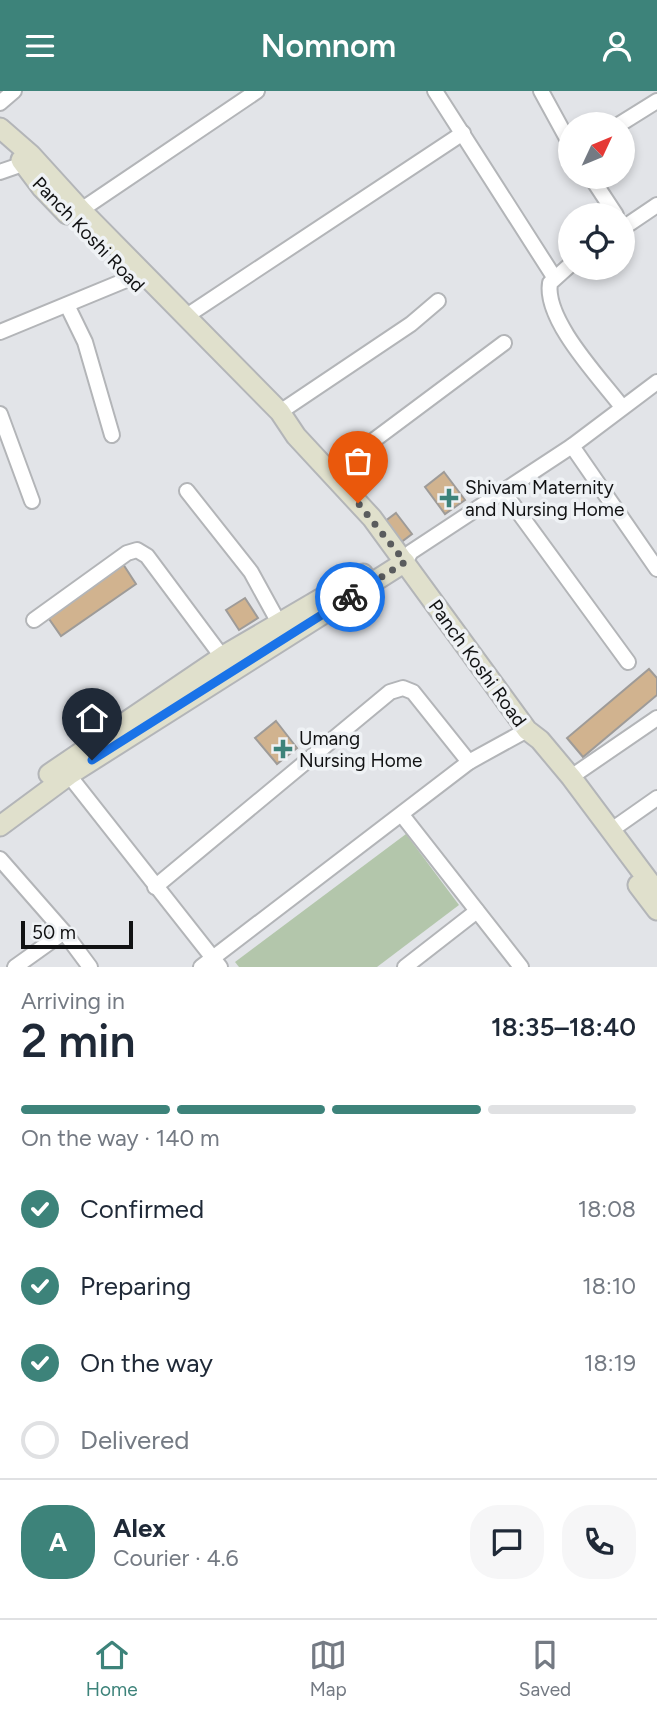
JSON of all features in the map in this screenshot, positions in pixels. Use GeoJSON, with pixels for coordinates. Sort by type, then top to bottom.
{"type":"FeatureCollection","features":[{"type":"Feature","properties":{"kind":"street"},"geometry":{"type":"LineString","coordinates":[[0,103],[15,91]]}},
{"type":"Feature","properties":{"kind":"street"},"geometry":{"type":"LineString","coordinates":[[80,210],[257,91]]}},
{"type":"Feature","properties":{"kind":"street"},"geometry":{"type":"LineString","coordinates":[[435,91],[554,277]]}},
{"type":"Feature","properties":{"kind":"street"},"geometry":{"type":"LineString","coordinates":[[541,91],[558,121]]}},
{"type":"Feature","properties":{"kind":"street"},"geometry":{"type":"LineString","coordinates":[[635,115],[657,101]]}},
{"type":"Feature","properties":{"kind":"street"},"geometry":{"type":"LineString","coordinates":[[185,317],[463,133]]}},
{"type":"Feature","properties":{"kind":"street","name":"Panch Koshi Road"},"geometry":{"type":"LineString","coordinates":[[6,134],[31,155],[80,210],[280,412],[296,436],[405,556],[529,733],[541,740],[571,777],[654,894]]}},
{"type":"Feature","properties":{"kind":"street","name":"Panch Koshi Road"},"geometry":{"type":"LineString","coordinates":[[6,134],[23,164],[42,188],[271,422],[296,436]]}},
{"type":"Feature","properties":{"kind":"street"},"geometry":{"type":"LineString","coordinates":[[0,172],[23,164]]}},
{"type":"Feature","properties":{"kind":"street"},"geometry":{"type":"LineString","coordinates":[[635,217],[657,205]]}},
{"type":"Feature","properties":{"kind":"street"},"geometry":{"type":"LineString","coordinates":[[558,274],[550,283],[550,300],[565,332],[622,407]]}},
{"type":"Feature","properties":{"kind":"street"},"geometry":{"type":"LineString","coordinates":[[0,332],[131,278]]}},
{"type":"Feature","properties":{"kind":"street"},"geometry":{"type":"LineString","coordinates":[[280,412],[411,324],[438,301]]}},
{"type":"Feature","properties":{"kind":"street"},"geometry":{"type":"LineString","coordinates":[[67,305],[85,342],[112,435]]}},
{"type":"Feature","properties":{"kind":"street"},"geometry":{"type":"LineString","coordinates":[[330,473],[504,343]]}},
{"type":"Feature","properties":{"kind":"street"},"geometry":{"type":"LineString","coordinates":[[0,810],[228,664],[405,556],[572,446],[657,382]]}},
{"type":"Feature","properties":{"kind":"street"},"geometry":{"type":"LineString","coordinates":[[0,414],[32,501]]}},
{"type":"Feature","properties":{"kind":"street"},"geometry":{"type":"LineString","coordinates":[[572,446],[657,569]]}},
{"type":"Feature","properties":{"kind":"street"},"geometry":{"type":"LineString","coordinates":[[187,491],[251,572],[279,622]]}},
{"type":"Feature","properties":{"kind":"street"},"geometry":{"type":"LineString","coordinates":[[503,491],[628,662]]}},
{"type":"Feature","properties":{"kind":"street"},"geometry":{"type":"LineString","coordinates":[[34,620],[127,553],[137,550],[147,556],[228,664]]}},
{"type":"Feature","properties":{"kind":"street"},"geometry":{"type":"LineString","coordinates":[[228,664],[279,622],[405,556]]}},
{"type":"Feature","properties":{"kind":"street"},"geometry":{"type":"LineString","coordinates":[[155,887],[390,692],[403,688],[413,692],[469,762]]}},
{"type":"Feature","properties":{"kind":"street"},"geometry":{"type":"LineString","coordinates":[[571,777],[657,718]]}},
{"type":"Feature","properties":{"kind":"street"},"geometry":{"type":"LineString","coordinates":[[65,770],[211,964],[469,762],[529,733],[533,745],[654,894]]}},
{"type":"Feature","properties":{"kind":"street"},"geometry":{"type":"LineString","coordinates":[[0,827],[65,770]]}},
{"type":"Feature","properties":{"kind":"street"},"geometry":{"type":"LineString","coordinates":[[610,831],[657,798]]}},
{"type":"Feature","properties":{"kind":"street"},"geometry":{"type":"LineString","coordinates":[[402,815],[521,967]]}},
{"type":"Feature","properties":{"kind":"street"},"geometry":{"type":"LineString","coordinates":[[0,859],[64,932],[90,967]]}},
{"type":"Feature","properties":{"kind":"street"},"geometry":{"type":"LineString","coordinates":[[405,967],[477,911]]}},
{"type":"Feature","properties":{"kind":"street"},"geometry":{"type":"LineString","coordinates":[[15,967],[64,932]]}},
{"type":"Feature","properties":{"kind":"green space"},"geometry":{"type":"Polygon","coordinates":[[[406,834],[459,905],[377,967],[239,967],[235,962],[406,834]]]}},
{"type":"Feature","properties":{"kind":"building"},"geometry":{"type":"Polygon","coordinates":[[[444,472],[465,500],[445,514],[425,487],[444,472]]]}},
{"type":"Feature","properties":{"kind":"building"},"geometry":{"type":"Polygon","coordinates":[[[396,513],[412,534],[400,543],[384,522],[396,513]]]}},
{"type":"Feature","properties":{"kind":"building"},"geometry":{"type":"Polygon","coordinates":[[[123,564],[136,584],[61,636],[47,616],[123,564]]]}},
{"type":"Feature","properties":{"kind":"building"},"geometry":{"type":"Polygon","coordinates":[[[245,598],[258,618],[239,630],[226,610],[245,598]]]}},
{"type":"Feature","properties":{"kind":"building"},"geometry":{"type":"Polygon","coordinates":[[[649,669],[657,678],[657,695],[583,757],[567,738],[649,669]]]}},
{"type":"Feature","properties":{"kind":"building"},"geometry":{"type":"Polygon","coordinates":[[[276,721],[297,748],[277,764],[255,738],[276,721]]]}},
{"type":"Feature","properties":{"kind":"way so far"},"geometry":{"type":"LineString","coordinates":[[350,597],[405,562],[358,503]]}},
{"type":"Feature","properties":{"kind":"place","name":"Shivam Maternity and Nursing Home"},"geometry":{"type":"Point","coordinates":[449,498]}},
{"type":"Feature","properties":{"kind":"place","name":"Umang Nursing Home"},"geometry":{"type":"Point","coordinates":[283,749]}},
{"type":"Feature","properties":{"kind":"route"},"geometry":{"type":"LineString","coordinates":[[92,760],[350,597]]}}]}
